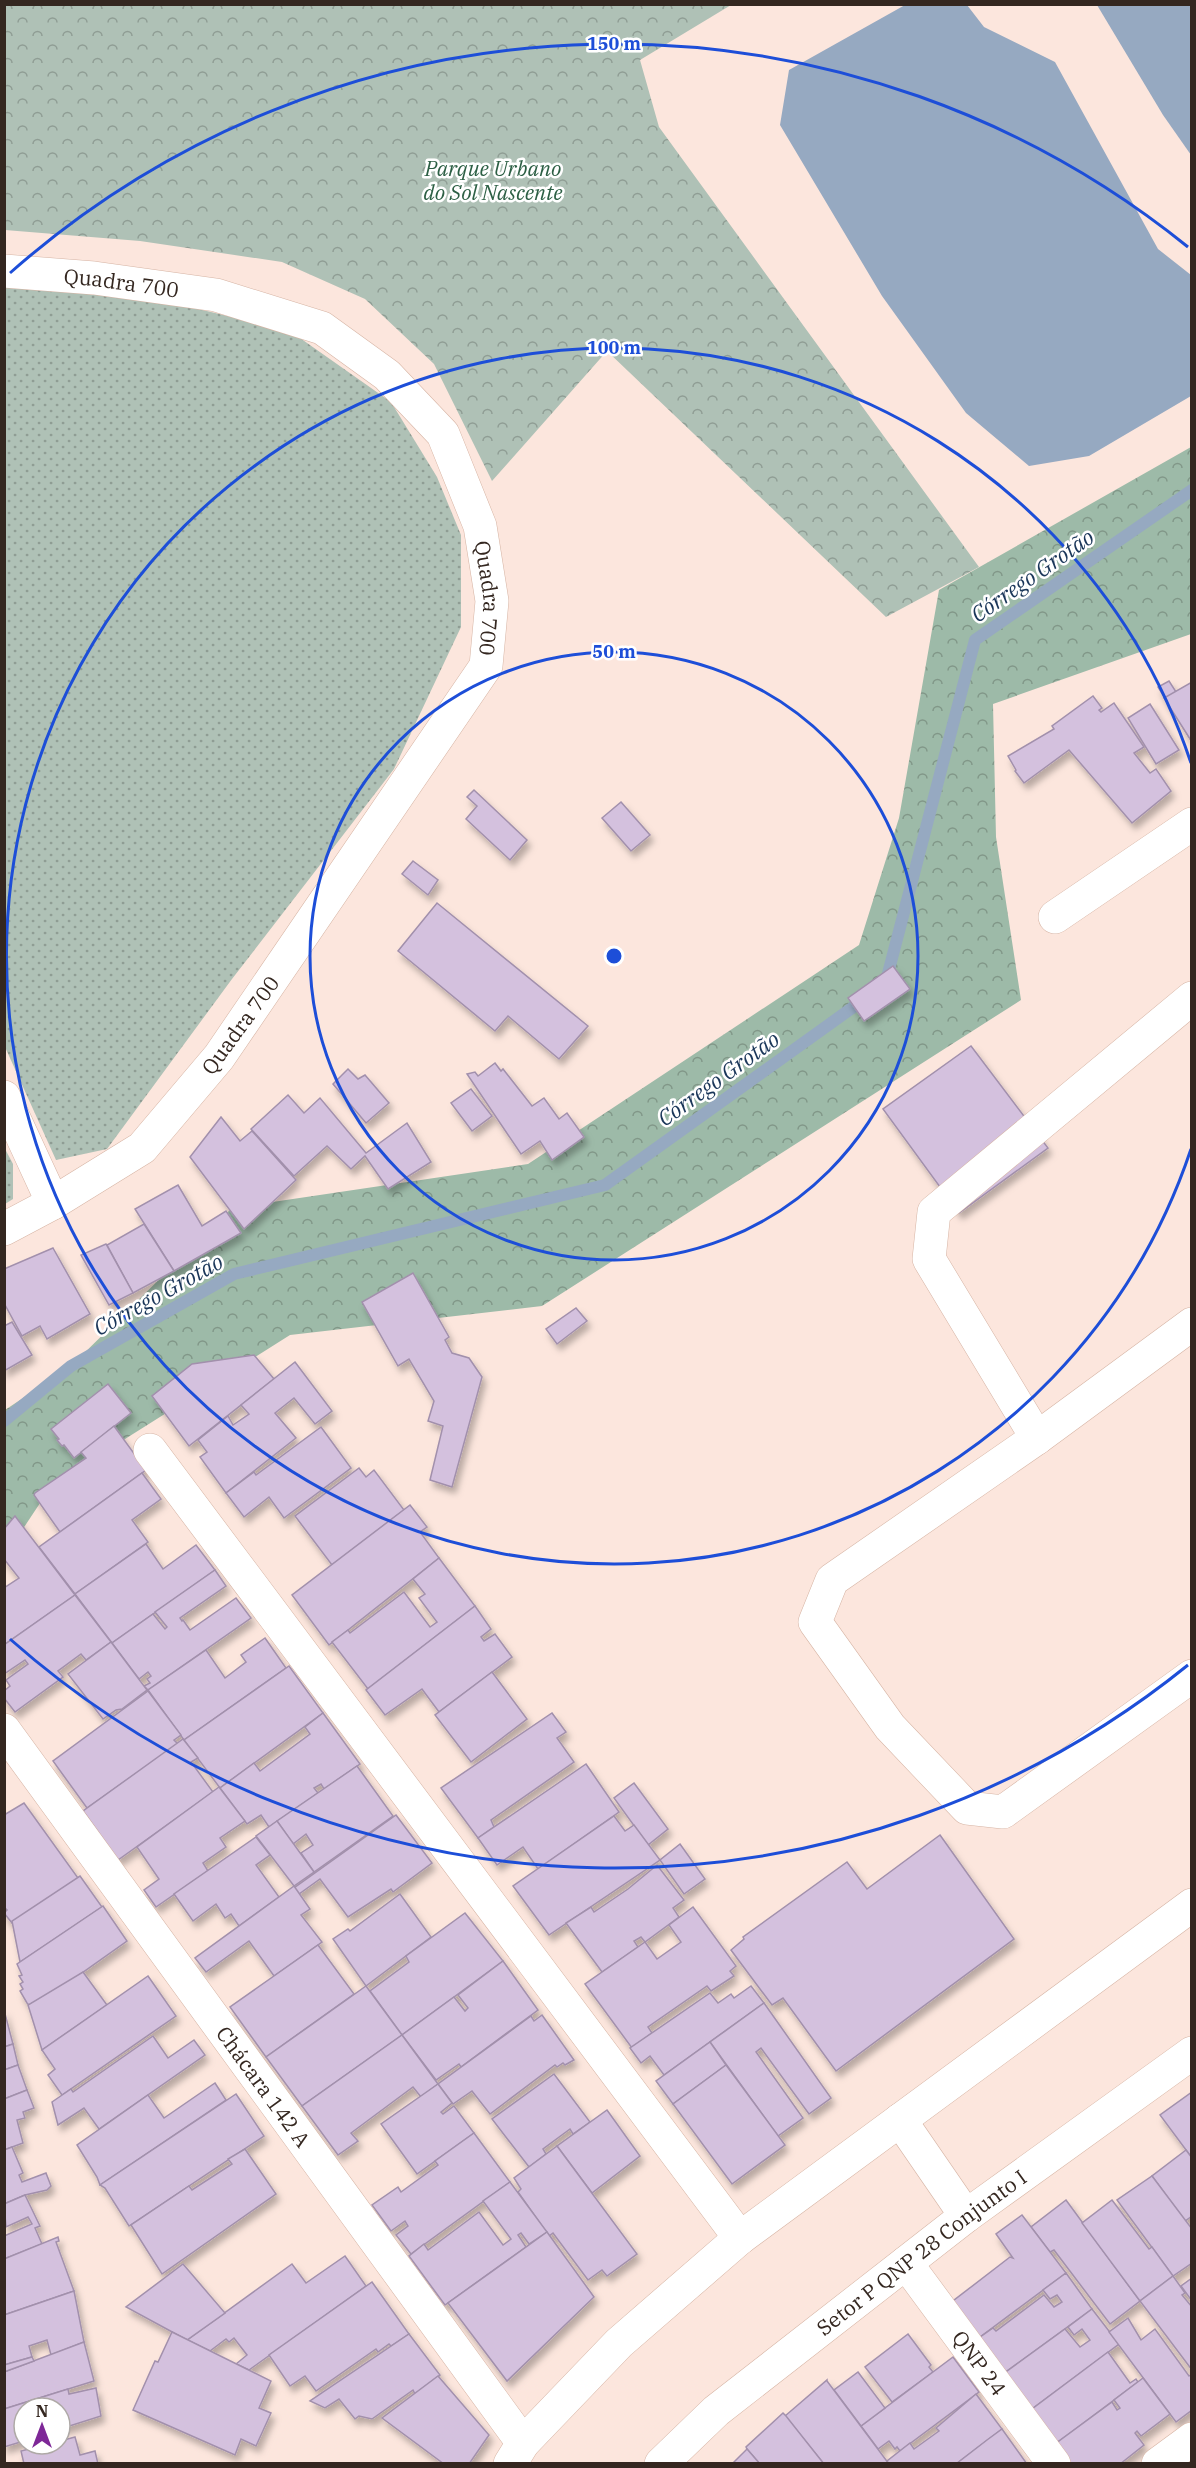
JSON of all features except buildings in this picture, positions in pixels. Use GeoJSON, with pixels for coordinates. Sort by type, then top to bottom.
{"type":"FeatureCollection","features":[{"type":"Feature","properties":{"kind":"street","name":"Quadra 700"},"geometry":{"type":"LineString","coordinates":[[4,271],[94,278],[216,295],[322,328],[387,375],[443,434],[480,526],[492,601],[486,666],[219,1057],[142,1148],[53,1203],[4,1229]]}},
{"type":"Feature","properties":{"kind":"street"},"geometry":{"type":"LineString","coordinates":[[1055,917],[1191,824]]}},
{"type":"Feature","properties":{"kind":"street"},"geometry":{"type":"LineString","coordinates":[[1037,1437],[928,1258],[934,1212],[1191,998]]}},
{"type":"Feature","properties":{"kind":"street"},"geometry":{"type":"LineString","coordinates":[[4,1097],[53,1203]]}},
{"type":"Feature","properties":{"kind":"street"},"geometry":{"type":"LineString","coordinates":[[1191,1324],[1037,1437],[832,1580],[815,1622],[890,1728],[967,1808],[1004,1812],[1191,1676]]}},
{"type":"Feature","properties":{"kind":"street"},"geometry":{"type":"LineString","coordinates":[[150,1450],[740,2238]]}},
{"type":"Feature","properties":{"kind":"street","name":"Chácara 142 A"},"geometry":{"type":"LineString","coordinates":[[4,1730],[517,2453]]}},
{"type":"Feature","properties":{"kind":"street"},"geometry":{"type":"LineString","coordinates":[[517,2453],[619,2343],[740,2238],[1191,1905]]}},
{"type":"Feature","properties":{"kind":"street","name":"Setor P QNP 28 Conjunto I"},"geometry":{"type":"LineString","coordinates":[[661,2463],[716,2411],[966,2216],[1191,2053]]}},
{"type":"Feature","properties":{"kind":"street"},"geometry":{"type":"LineString","coordinates":[[900,2120],[966,2216]]}},
{"type":"Feature","properties":{"kind":"street","name":"QNP 24"},"geometry":{"type":"LineString","coordinates":[[906,2263],[1054,2463]]}},
{"type":"Feature","properties":{"kind":"street"},"geometry":{"type":"LineString","coordinates":[[1158,2463],[1191,2439]]}},
{"type":"Feature","properties":{"kind":"green space","name":"Parque Urbano do Sol Nascente"},"geometry":{"type":"Polygon","coordinates":[[[4,5],[731,5],[640,60],[659,127],[979,567],[886,617],[607,351],[492,481],[434,364],[365,299],[282,262],[140,241],[5,230],[4,5]]]}},
{"type":"Feature","properties":{"kind":"green space"},"geometry":{"type":"Polygon","coordinates":[[[4,284],[127,292],[290,331],[391,402],[437,477],[461,535],[461,627],[394,769],[232,979],[107,1149],[56,1160],[5,1047],[4,284]]]}},
{"type":"Feature","properties":{"kind":"green space"},"geometry":{"type":"Polygon","coordinates":[[[1191,447],[1191,634],[993,704],[996,837],[1021,1000],[542,1306],[290,1335],[52,1485],[5,1556],[5,1410],[71,1366],[232,1208],[528,1164],[859,945],[899,818],[939,590],[1191,447]]]}},
{"type":"Feature","properties":{"kind":"green space"},"geometry":{"type":"Polygon","coordinates":[[[4,1147],[13,1164],[13,1199],[5,1204],[4,1147]]]}},
{"type":"Feature","properties":{"kind":"water"},"geometry":{"type":"Polygon","coordinates":[[[905,5],[967,5],[984,27],[1055,62],[1158,249],[1191,275],[1191,396],[1089,456],[1029,466],[966,413],[882,296],[780,125],[789,70],[905,5]]]}},
{"type":"Feature","properties":{"kind":"water"},"geometry":{"type":"Polygon","coordinates":[[[1097,5],[1191,5],[1191,155],[1163,115],[1097,5]]]}},
{"type":"Feature","properties":{"kind":"waterway","name":"Córrego Grotão"},"geometry":{"type":"LineString","coordinates":[[885,985],[975,640],[1192,490]]}},
{"type":"Feature","properties":{"kind":"waterway","name":"Córrego Grotão"},"geometry":{"type":"LineString","coordinates":[[4,1421],[71,1366],[234,1274],[605,1185],[866,998]]}}]}
